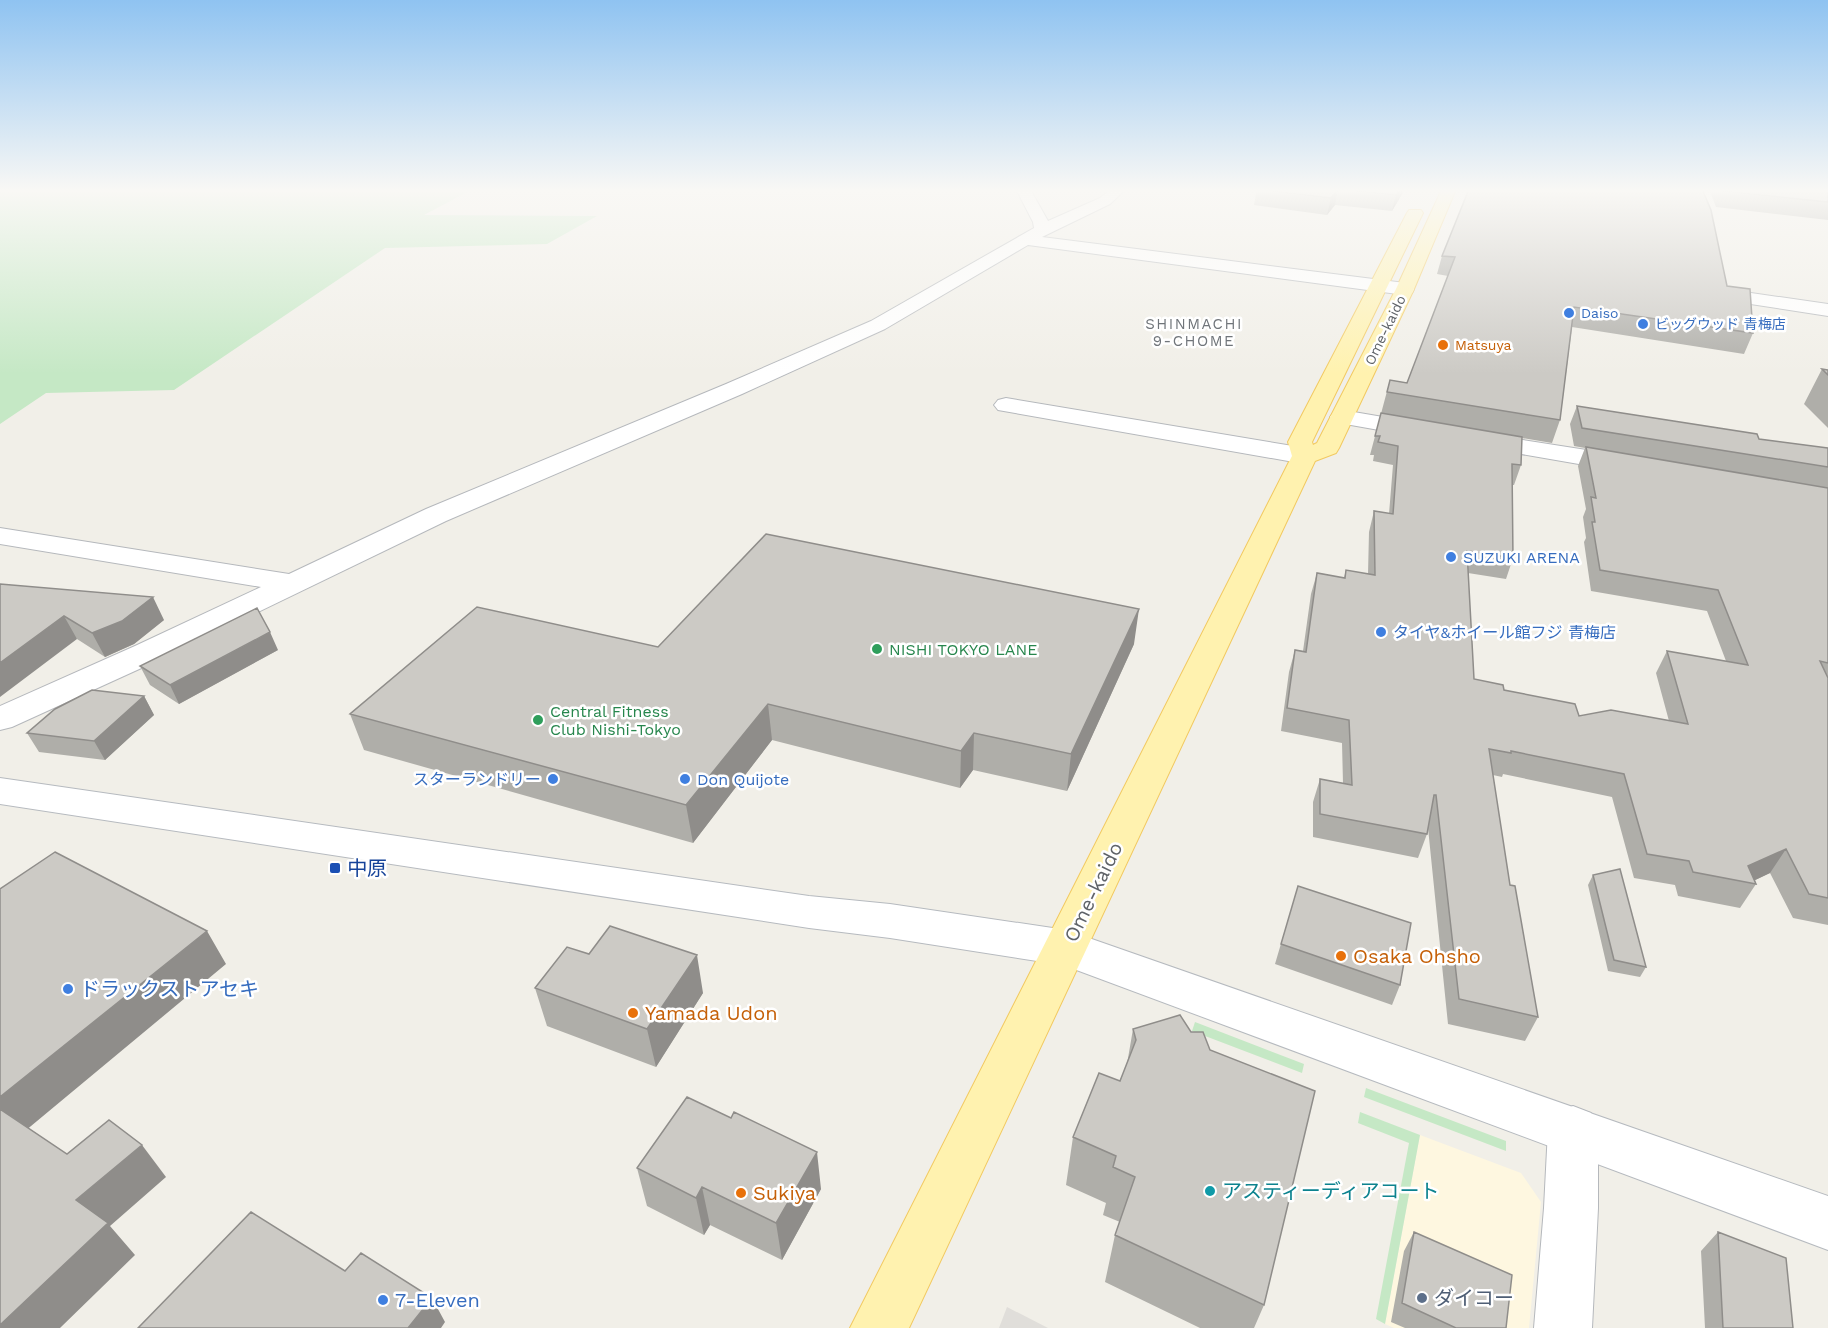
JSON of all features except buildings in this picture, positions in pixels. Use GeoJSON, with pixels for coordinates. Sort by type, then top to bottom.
{"type":"FeatureCollection","features":[{"type":"Feature","properties":{"kind":"main road","name":"Ome-kaido"},"geometry":{"type":"LineString","coordinates":[[1305,456],[1300,442],[1396,251]]}},
{"type":"Feature","properties":{"kind":"main road","name":"Ome-kaido"},"geometry":{"type":"LineString","coordinates":[[879,1328],[1305,456],[1327,448],[1422,251]]}},
{"type":"Feature","properties":{"kind":"street"},"geometry":{"type":"LineString","coordinates":[[0,719],[147,653],[492,490],[734,389],[878,325],[1006,251]]}},
{"type":"Feature","properties":{"kind":"street"},"geometry":{"type":"LineString","coordinates":[[1144,251],[1405,289]]}},
{"type":"Feature","properties":{"kind":"street"},"geometry":{"type":"LineString","coordinates":[[1751,299],[1828,309]]}},
{"type":"Feature","properties":{"kind":"street"},"geometry":{"type":"LineString","coordinates":[[1006,405],[1305,456]]}},
{"type":"Feature","properties":{"kind":"street"},"geometry":{"type":"LineString","coordinates":[[1342,417],[1643,467]]}},
{"type":"Feature","properties":{"kind":"street"},"geometry":{"type":"LineString","coordinates":[[0,536],[291,583]]}},
{"type":"Feature","properties":{"kind":"street"},"geometry":{"type":"LineString","coordinates":[[0,791],[808,912],[890,921],[1066,948],[1828,1222]]}},
{"type":"Feature","properties":{"kind":"street"},"geometry":{"type":"LineString","coordinates":[[1563,1328],[1571,1208],[1573,1130]]}},
{"type":"Feature","properties":{"kind":"shaded area"},"geometry":{"type":"Polygon","coordinates":[[[1420,1135],[1521,1173],[1541,1202],[1529,1328],[1394,1328],[1385,1324],[1420,1135]]]}},
{"type":"Feature","properties":{"kind":"shaded area"},"geometry":{"type":"Polygon","coordinates":[[[1007,1307],[1048,1328],[999,1328],[1007,1307]]]}},
{"type":"Feature","properties":{"kind":"green space"},"geometry":{"type":"Polygon","coordinates":[[[0,251],[381,251],[174,390],[46,393],[0,424],[0,251]]]}},
{"type":"Feature","properties":{"kind":"green space"},"geometry":{"type":"Polygon","coordinates":[[[1195,1022],[1304,1064],[1302,1073],[1192,1031],[1195,1022]]]}},
{"type":"Feature","properties":{"kind":"green space"},"geometry":{"type":"Polygon","coordinates":[[[1366,1088],[1506,1141],[1506,1151],[1364,1097],[1366,1088]]]}},
{"type":"Feature","properties":{"kind":"green space"},"geometry":{"type":"Polygon","coordinates":[[[1360,1112],[1420,1135],[1385,1324],[1376,1319],[1409,1143],[1358,1123],[1360,1112]]]}},
{"type":"Feature","properties":{"kind":"place","name":"Daiso"},"geometry":{"type":"Point","coordinates":[1569,313]}},
{"type":"Feature","properties":{"kind":"place","name":"ビッグウッド 青梅店"},"geometry":{"type":"Point","coordinates":[1643,324]}},
{"type":"Feature","properties":{"kind":"place","name":"Matsuya"},"geometry":{"type":"Point","coordinates":[1443,345]}},
{"type":"Feature","properties":{"kind":"place","name":"SUZUKI ARENA"},"geometry":{"type":"Point","coordinates":[1451,557]}},
{"type":"Feature","properties":{"kind":"place","name":"タイヤ&ホイール館フジ 青梅店"},"geometry":{"type":"Point","coordinates":[1381,632]}},
{"type":"Feature","properties":{"kind":"place","name":"NISHI TOKYO LANE"},"geometry":{"type":"Point","coordinates":[877,649]}},
{"type":"Feature","properties":{"kind":"place","name":"Central Fitness Club Nishi-Tokyo"},"geometry":{"type":"Point","coordinates":[538,720]}},
{"type":"Feature","properties":{"kind":"place","name":"スターランドリー"},"geometry":{"type":"Point","coordinates":[553,779]}},
{"type":"Feature","properties":{"kind":"place","name":"Don Quijote"},"geometry":{"type":"Point","coordinates":[685,779]}},
{"type":"Feature","properties":{"kind":"place","name":"中原"},"geometry":{"type":"Point","coordinates":[335,868]}},
{"type":"Feature","properties":{"kind":"place","name":"Osaka Ohsho"},"geometry":{"type":"Point","coordinates":[1341,956]}},
{"type":"Feature","properties":{"kind":"place","name":"ドラックストアセキ"},"geometry":{"type":"Point","coordinates":[68,989]}},
{"type":"Feature","properties":{"kind":"place","name":"Yamada Udon"},"geometry":{"type":"Point","coordinates":[633,1013]}},
{"type":"Feature","properties":{"kind":"place","name":"アスティーディアコート"},"geometry":{"type":"Point","coordinates":[1210,1191]}},
{"type":"Feature","properties":{"kind":"place","name":"Sukiya"},"geometry":{"type":"Point","coordinates":[741,1193]}},
{"type":"Feature","properties":{"kind":"place","name":"ダイコー"},"geometry":{"type":"Point","coordinates":[1422,1298]}},
{"type":"Feature","properties":{"kind":"place","name":"7-Eleven"},"geometry":{"type":"Point","coordinates":[383,1300]}},
{"type":"Feature","properties":{"kind":"district","name":"SHINMACHI 9-CHOME"},"geometry":{"type":"Point","coordinates":[1194,332]}}]}
